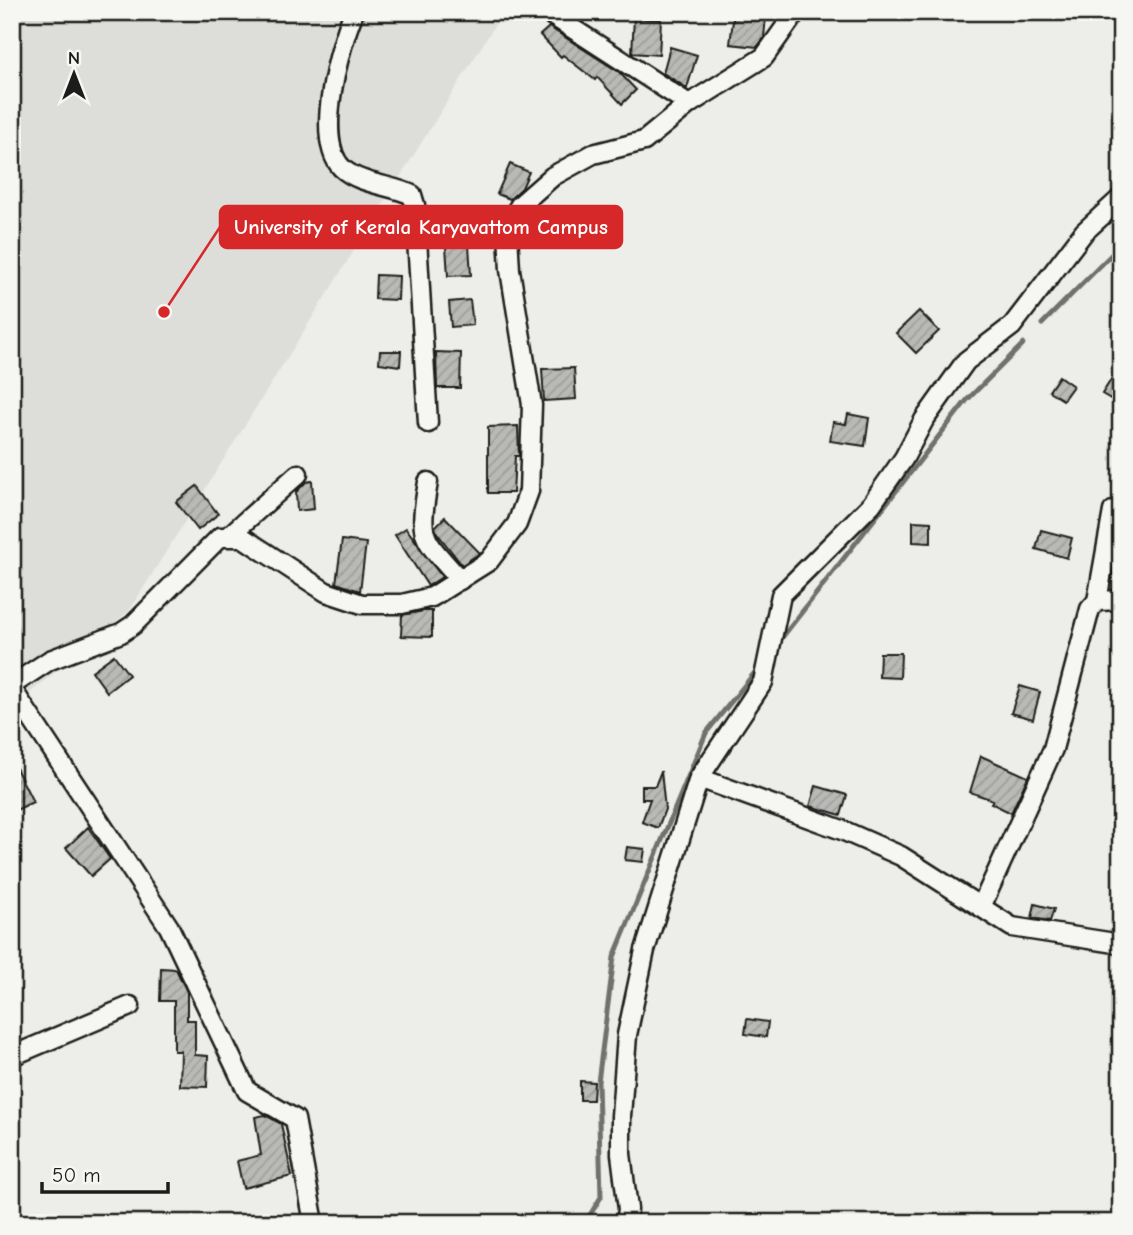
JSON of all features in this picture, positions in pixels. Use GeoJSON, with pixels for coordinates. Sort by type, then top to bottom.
{"type":"FeatureCollection","features":[{"type":"Feature","properties":{"kind":"street"},"geometry":{"type":"LineString","coordinates":[[354,12],[335,69],[330,127],[332,151],[340,166],[352,175],[412,195],[415,205],[428,423]]}},
{"type":"Feature","properties":{"kind":"street"},"geometry":{"type":"LineString","coordinates":[[547,12],[689,104]]}},
{"type":"Feature","properties":{"kind":"street"},"geometry":{"type":"LineString","coordinates":[[230,535],[242,537],[326,592],[362,604],[402,604],[432,597],[489,561],[506,542],[525,507],[529,491],[532,405],[510,270],[508,234],[511,220],[520,205],[553,176],[593,154],[644,141],[689,104],[764,57],[789,14]]}},
{"type":"Feature","properties":{"kind":"street"},"geometry":{"type":"LineString","coordinates":[[625,1223],[628,1209],[621,1154],[621,1116],[627,1034],[645,950],[699,778],[763,682],[781,595],[871,505],[904,458],[941,394],[966,361],[1012,326],[1084,232],[1121,198]]}},
{"type":"Feature","properties":{"kind":"street"},"geometry":{"type":"LineString","coordinates":[[298,474],[230,535],[212,541],[133,625],[121,633],[50,660],[12,687],[169,928],[247,1091],[295,1119],[314,1223]]}},
{"type":"Feature","properties":{"kind":"street"},"geometry":{"type":"LineString","coordinates":[[428,482],[422,514],[423,534],[460,580]]}},
{"type":"Feature","properties":{"kind":"street"},"geometry":{"type":"LineString","coordinates":[[981,907],[1053,749],[1086,621],[1097,601],[1113,511],[1121,510]]}},
{"type":"Feature","properties":{"kind":"street"},"geometry":{"type":"LineString","coordinates":[[1097,601],[1121,600]]}},
{"type":"Feature","properties":{"kind":"street"},"geometry":{"type":"LineString","coordinates":[[699,778],[901,856],[1012,927],[1121,944]]}},
{"type":"Feature","properties":{"kind":"street"},"geometry":{"type":"LineString","coordinates":[[12,1056],[130,1006]]}},
{"type":"Feature","properties":{"kind":"shaded area"},"geometry":{"type":"Polygon","coordinates":[[[12,12],[503,12],[129,611],[12,708],[12,12]]]}},
{"type":"Feature","properties":{"kind":"building"},"geometry":{"type":"Polygon","coordinates":[[[734,12],[766,15],[764,38],[757,47],[730,44],[734,12]]]}},
{"type":"Feature","properties":{"kind":"building"},"geometry":{"type":"Polygon","coordinates":[[[634,18],[661,20],[659,55],[632,53],[634,18]]]}},
{"type":"Feature","properties":{"kind":"building"},"geometry":{"type":"Polygon","coordinates":[[[549,27],[619,72],[636,90],[622,104],[597,77],[595,80],[563,55],[561,57],[540,35],[549,27]]]}},
{"type":"Feature","properties":{"kind":"building"},"geometry":{"type":"Polygon","coordinates":[[[670,47],[697,55],[687,88],[663,73],[670,47]]]}},
{"type":"Feature","properties":{"kind":"building"},"geometry":{"type":"Polygon","coordinates":[[[510,164],[529,172],[522,188],[510,199],[497,194],[510,164]]]}},
{"type":"Feature","properties":{"kind":"building"},"geometry":{"type":"Polygon","coordinates":[[[469,245],[471,275],[448,276],[446,246],[469,245]]]}},
{"type":"Feature","properties":{"kind":"building"},"geometry":{"type":"Polygon","coordinates":[[[376,275],[399,276],[398,300],[375,299],[376,275]]]}},
{"type":"Feature","properties":{"kind":"building"},"geometry":{"type":"Polygon","coordinates":[[[470,300],[473,325],[451,327],[449,302],[470,300]]]}},
{"type":"Feature","properties":{"kind":"building"},"geometry":{"type":"Polygon","coordinates":[[[919,311],[939,331],[916,353],[896,333],[919,311]]]}},
{"type":"Feature","properties":{"kind":"building"},"geometry":{"type":"Polygon","coordinates":[[[380,351],[401,351],[400,366],[379,363],[380,351]]]}},
{"type":"Feature","properties":{"kind":"building"},"geometry":{"type":"Polygon","coordinates":[[[436,352],[461,353],[460,388],[437,388],[436,352]]]}},
{"type":"Feature","properties":{"kind":"building"},"geometry":{"type":"Polygon","coordinates":[[[1121,364],[1121,405],[1102,394],[1121,364]]]}},
{"type":"Feature","properties":{"kind":"building"},"geometry":{"type":"Polygon","coordinates":[[[574,368],[576,399],[544,401],[542,369],[574,368]]]}},
{"type":"Feature","properties":{"kind":"building"},"geometry":{"type":"Polygon","coordinates":[[[1059,376],[1073,386],[1063,400],[1049,391],[1059,376]]]}},
{"type":"Feature","properties":{"kind":"building"},"geometry":{"type":"Polygon","coordinates":[[[848,414],[869,418],[865,446],[830,441],[833,422],[846,424],[848,414]]]}},
{"type":"Feature","properties":{"kind":"building"},"geometry":{"type":"Polygon","coordinates":[[[518,426],[519,456],[515,456],[513,493],[488,493],[488,427],[518,426]]]}},
{"type":"Feature","properties":{"kind":"building"},"geometry":{"type":"Polygon","coordinates":[[[312,481],[314,509],[297,511],[296,492],[306,482],[312,481]]]}},
{"type":"Feature","properties":{"kind":"building"},"geometry":{"type":"Polygon","coordinates":[[[197,486],[218,514],[198,530],[176,502],[197,486]]]}},
{"type":"Feature","properties":{"kind":"building"},"geometry":{"type":"Polygon","coordinates":[[[445,517],[480,553],[462,565],[437,533],[435,527],[445,517]]]}},
{"type":"Feature","properties":{"kind":"building"},"geometry":{"type":"Polygon","coordinates":[[[913,521],[931,522],[931,543],[913,542],[913,521]]]}},
{"type":"Feature","properties":{"kind":"building"},"geometry":{"type":"Polygon","coordinates":[[[406,528],[442,577],[428,586],[395,535],[406,528]]]}},
{"type":"Feature","properties":{"kind":"building"},"geometry":{"type":"Polygon","coordinates":[[[1041,530],[1072,538],[1067,558],[1036,549],[1041,530]]]}},
{"type":"Feature","properties":{"kind":"building"},"geometry":{"type":"Polygon","coordinates":[[[342,540],[366,543],[360,591],[336,583],[342,540]]]}},
{"type":"Feature","properties":{"kind":"building"},"geometry":{"type":"Polygon","coordinates":[[[432,611],[432,637],[401,636],[402,615],[432,611]]]}},
{"type":"Feature","properties":{"kind":"building"},"geometry":{"type":"Polygon","coordinates":[[[880,653],[901,653],[900,678],[879,677],[880,653]]]}},
{"type":"Feature","properties":{"kind":"building"},"geometry":{"type":"Polygon","coordinates":[[[114,655],[129,675],[107,692],[92,671],[114,655]]]}},
{"type":"Feature","properties":{"kind":"building"},"geometry":{"type":"Polygon","coordinates":[[[1020,686],[1040,692],[1033,719],[1011,713],[1020,686]]]}},
{"type":"Feature","properties":{"kind":"building"},"geometry":{"type":"Polygon","coordinates":[[[981,756],[1028,777],[1011,813],[991,803],[993,800],[970,792],[981,756]]]}},
{"type":"Feature","properties":{"kind":"building"},"geometry":{"type":"Polygon","coordinates":[[[12,760],[33,802],[12,812],[12,760]]]}},
{"type":"Feature","properties":{"kind":"building"},"geometry":{"type":"Polygon","coordinates":[[[661,771],[665,809],[658,828],[642,822],[650,799],[642,799],[642,786],[655,786],[661,771]]]}},
{"type":"Feature","properties":{"kind":"building"},"geometry":{"type":"Polygon","coordinates":[[[816,786],[847,795],[841,815],[810,806],[816,786]]]}},
{"type":"Feature","properties":{"kind":"building"},"geometry":{"type":"Polygon","coordinates":[[[88,827],[110,859],[91,876],[66,848],[88,827]]]}},
{"type":"Feature","properties":{"kind":"building"},"geometry":{"type":"Polygon","coordinates":[[[627,847],[645,849],[643,862],[625,860],[627,847]]]}},
{"type":"Feature","properties":{"kind":"building"},"geometry":{"type":"Polygon","coordinates":[[[1035,904],[1054,909],[1050,921],[1032,918],[1035,904]]]}},
{"type":"Feature","properties":{"kind":"building"},"geometry":{"type":"Polygon","coordinates":[[[161,968],[176,969],[187,992],[187,1020],[195,1020],[195,1055],[208,1056],[207,1087],[180,1086],[181,1051],[174,1051],[174,1001],[160,1001],[161,968]]]}},
{"type":"Feature","properties":{"kind":"building"},"geometry":{"type":"Polygon","coordinates":[[[747,1019],[768,1022],[766,1037],[745,1034],[747,1019]]]}},
{"type":"Feature","properties":{"kind":"building"},"geometry":{"type":"Polygon","coordinates":[[[580,1081],[594,1082],[593,1100],[580,1100],[580,1081]]]}},
{"type":"Feature","properties":{"kind":"building"},"geometry":{"type":"Polygon","coordinates":[[[265,1115],[281,1124],[292,1176],[243,1188],[237,1161],[261,1155],[255,1117],[265,1115]]]}},
{"type":"Feature","properties":{"kind":"waterway"},"geometry":{"type":"LineString","coordinates":[[1042,324],[1121,245]]}},
{"type":"Feature","properties":{"kind":"waterway"},"geometry":{"type":"LineString","coordinates":[[777,644],[967,400],[1023,344]]}},
{"type":"Feature","properties":{"kind":"waterway"},"geometry":{"type":"LineString","coordinates":[[585,1223],[601,1197],[598,1082],[614,957],[706,733],[760,666]]}},
{"type":"Feature","properties":{"kind":"place","name":"University of Kerala Karyavattom Campus"},"geometry":{"type":"Point","coordinates":[164,312]}}]}
